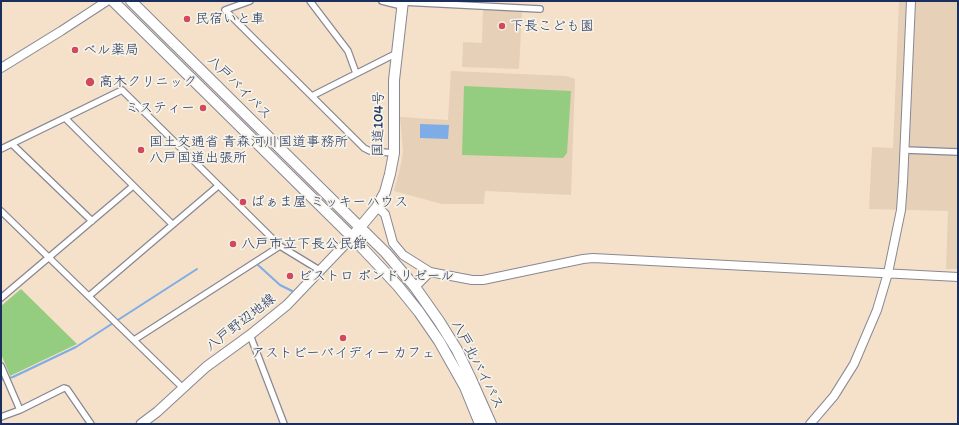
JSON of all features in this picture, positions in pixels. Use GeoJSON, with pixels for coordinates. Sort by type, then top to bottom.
{"type":"FeatureCollection","features":[{"type":"Feature","properties":{"kind":"highway","name":"八戸バイパス"},"geometry":{"type":"LineString","coordinates":[[113,1],[352,237]]}},
{"type":"Feature","properties":{"kind":"highway","name":"八戸バイパス"},"geometry":{"type":"LineString","coordinates":[[131,1],[360,228]]}},
{"type":"Feature","properties":{"kind":"highway","name":"国道104号"},"geometry":{"type":"LineString","coordinates":[[352,237],[377,207],[385,192],[390,174],[394,153],[394,80],[402,3]]}},
{"type":"Feature","properties":{"kind":"highway","name":"八戸北バイパス"},"geometry":{"type":"LineString","coordinates":[[360,228],[386,253],[415,287],[439,321],[457,350],[491,424]]}},
{"type":"Feature","properties":{"kind":"highway","name":"八戸北バイパス"},"geometry":{"type":"LineString","coordinates":[[352,237],[398,286],[419,312],[439,341],[464,387],[480,424]]}},
{"type":"Feature","properties":{"kind":"main road","name":"八戸野辺地線"},"geometry":{"type":"LineString","coordinates":[[141,424],[157,412],[206,367],[250,335],[287,305],[352,237]]}},
{"type":"Feature","properties":{"kind":"street"},"geometry":{"type":"LineString","coordinates":[[1,68],[107,1]]}},
{"type":"Feature","properties":{"kind":"street"},"geometry":{"type":"LineString","coordinates":[[250,1],[225,10],[364,148],[370,151],[394,153]]}},
{"type":"Feature","properties":{"kind":"street"},"geometry":{"type":"LineString","coordinates":[[310,1],[348,51],[356,74]]}},
{"type":"Feature","properties":{"kind":"street"},"geometry":{"type":"LineString","coordinates":[[382,1],[402,3],[446,3],[540,9]]}},
{"type":"Feature","properties":{"kind":"street"},"geometry":{"type":"LineString","coordinates":[[810,424],[834,396],[854,364],[877,310],[888,273],[901,210],[912,1]]}},
{"type":"Feature","properties":{"kind":"street"},"geometry":{"type":"LineString","coordinates":[[312,96],[397,52]]}},
{"type":"Feature","properties":{"kind":"street"},"geometry":{"type":"LineString","coordinates":[[1,149],[122,90],[280,246],[321,271]]}},
{"type":"Feature","properties":{"kind":"street"},"geometry":{"type":"LineString","coordinates":[[65,118],[172,224]]}},
{"type":"Feature","properties":{"kind":"street"},"geometry":{"type":"LineString","coordinates":[[12,144],[92,221]]}},
{"type":"Feature","properties":{"kind":"street"},"geometry":{"type":"LineString","coordinates":[[905,150],[958,152]]}},
{"type":"Feature","properties":{"kind":"street"},"geometry":{"type":"LineString","coordinates":[[1,298],[133,186]]}},
{"type":"Feature","properties":{"kind":"street"},"geometry":{"type":"LineString","coordinates":[[89,296],[218,186]]}},
{"type":"Feature","properties":{"kind":"street"},"geometry":{"type":"LineString","coordinates":[[377,207],[385,214],[393,243],[403,254],[430,272],[472,280],[483,280],[593,258],[958,277]]}},
{"type":"Feature","properties":{"kind":"street"},"geometry":{"type":"LineString","coordinates":[[1,211],[183,388]]}},
{"type":"Feature","properties":{"kind":"street"},"geometry":{"type":"LineString","coordinates":[[134,340],[280,246]]}},
{"type":"Feature","properties":{"kind":"street"},"geometry":{"type":"LineString","coordinates":[[415,287],[430,272]]}},
{"type":"Feature","properties":{"kind":"street"},"geometry":{"type":"LineString","coordinates":[[250,335],[284,424]]}},
{"type":"Feature","properties":{"kind":"street"},"geometry":{"type":"LineString","coordinates":[[1,366],[20,410]]}},
{"type":"Feature","properties":{"kind":"street"},"geometry":{"type":"LineString","coordinates":[[1,417],[20,410],[64,388],[67,389],[91,424]]}},
{"type":"Feature","properties":{"kind":"shaded area"},"geometry":{"type":"Polygon","coordinates":[[[899,1],[958,1],[958,269],[946,269],[948,211],[869,209],[872,147],[893,148],[899,1]]]}},
{"type":"Feature","properties":{"kind":"shaded area","name":"下長こども園"},"geometry":{"type":"Polygon","coordinates":[[[483,9],[522,11],[519,69],[462,67],[463,42],[482,43],[483,9]]]}},
{"type":"Feature","properties":{"kind":"shaded area"},"geometry":{"type":"Polygon","coordinates":[[[451,71],[567,76],[575,79],[571,195],[485,191],[484,204],[442,204],[394,191],[403,151],[400,117],[448,120],[451,71]]]}},
{"type":"Feature","properties":{"kind":"green space"},"geometry":{"type":"Polygon","coordinates":[[[464,86],[571,91],[567,153],[563,158],[462,155],[464,86]]]}},
{"type":"Feature","properties":{"kind":"green space"},"geometry":{"type":"Polygon","coordinates":[[[21,289],[77,344],[10,376],[1,354],[1,306],[21,289]]]}},
{"type":"Feature","properties":{"kind":"water"},"geometry":{"type":"Polygon","coordinates":[[[420,124],[449,125],[448,139],[420,138],[420,124]]]}},
{"type":"Feature","properties":{"kind":"waterway"},"geometry":{"type":"LineString","coordinates":[[258,265],[280,285],[292,291]]}},
{"type":"Feature","properties":{"kind":"waterway"},"geometry":{"type":"LineString","coordinates":[[1,380],[13,377],[76,347],[197,269]]}},
{"type":"Feature","properties":{"kind":"place","name":"民宿いと車"},"geometry":{"type":"Point","coordinates":[187,19]}},
{"type":"Feature","properties":{"kind":"place","name":"下長こども園"},"geometry":{"type":"Point","coordinates":[502,26]}},
{"type":"Feature","properties":{"kind":"place","name":"ベル薬局"},"geometry":{"type":"Point","coordinates":[75,50]}},
{"type":"Feature","properties":{"kind":"place","name":"高木クリニック"},"geometry":{"type":"Point","coordinates":[90,82]}},
{"type":"Feature","properties":{"kind":"place","name":"ミスティー"},"geometry":{"type":"Point","coordinates":[203,108]}},
{"type":"Feature","properties":{"kind":"place","name":"国土交通省 青森河川国道事務所 八戸国道出張所"},"geometry":{"type":"Point","coordinates":[141,150]}},
{"type":"Feature","properties":{"kind":"place","name":"ぱぁま屋 ミッキーハウス"},"geometry":{"type":"Point","coordinates":[243,202]}},
{"type":"Feature","properties":{"kind":"place","name":"八戸市立下長公民館"},"geometry":{"type":"Point","coordinates":[233,244]}},
{"type":"Feature","properties":{"kind":"place","name":"ビストロ ポンドリゼール"},"geometry":{"type":"Point","coordinates":[290,276]}},
{"type":"Feature","properties":{"kind":"place","name":"アストビーバイディー カフェ"},"geometry":{"type":"Point","coordinates":[343,338]}}]}
